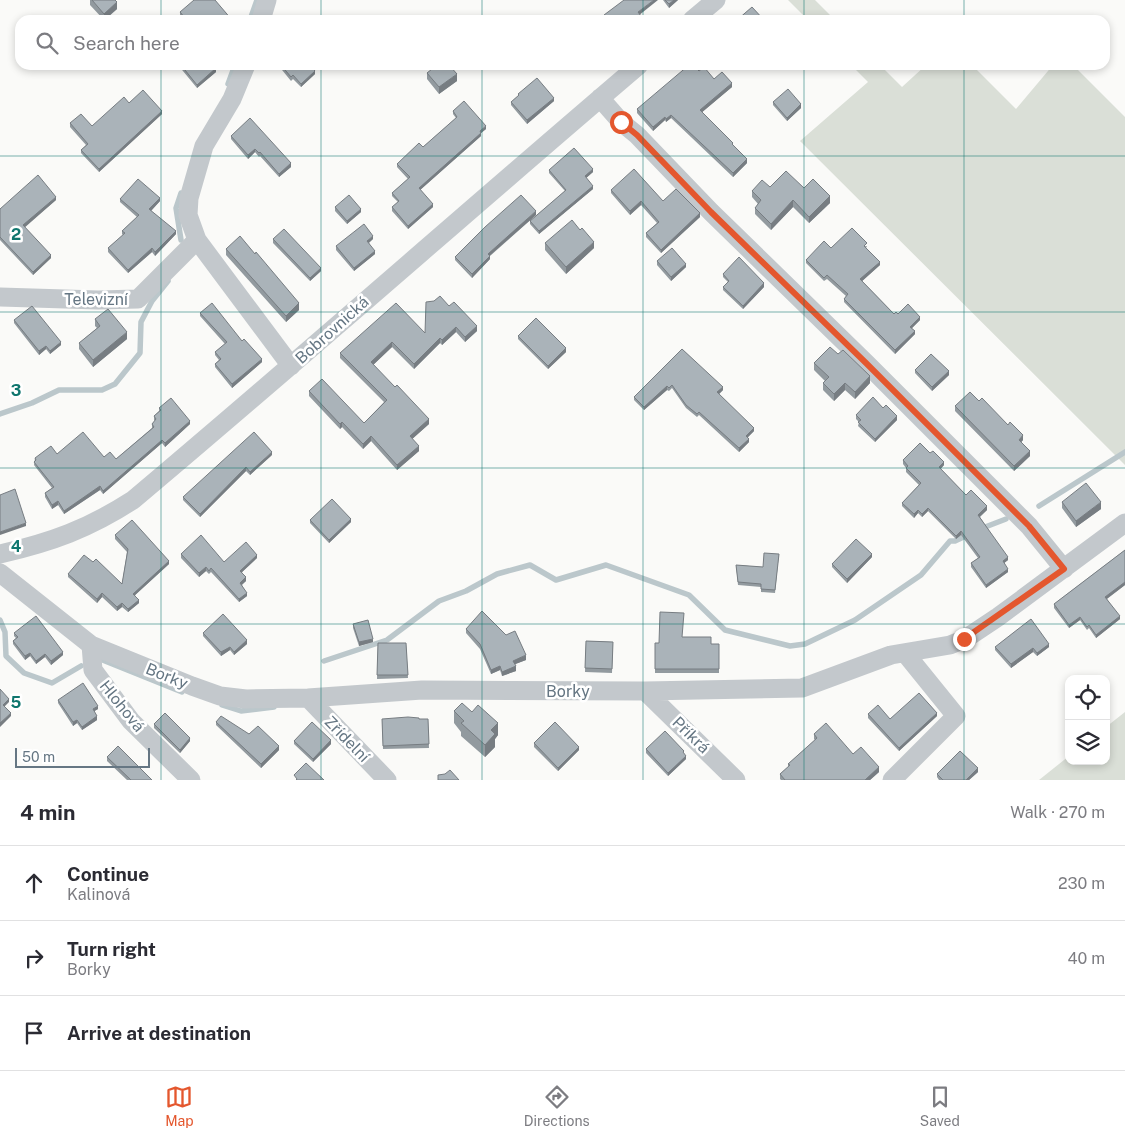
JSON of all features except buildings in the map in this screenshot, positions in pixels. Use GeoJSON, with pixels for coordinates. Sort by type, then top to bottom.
{"type":"FeatureCollection","features":[{"type":"Feature","properties":{"kind":"street"},"geometry":{"type":"LineString","coordinates":[[262,15],[267,0]]}},
{"type":"Feature","properties":{"kind":"street"},"geometry":{"type":"LineString","coordinates":[[698,15],[716,0]]}},
{"type":"Feature","properties":{"kind":"street"},"geometry":{"type":"LineString","coordinates":[[244,70],[232,99],[204,146],[189,198],[188,215],[198,240],[291,366]]}},
{"type":"Feature","properties":{"kind":"street","name":"Bobrovnická"},"geometry":{"type":"LineString","coordinates":[[0,554],[44,544],[66,536],[111,514],[133,500],[633,70]]}},
{"type":"Feature","properties":{"kind":"street"},"geometry":{"type":"LineString","coordinates":[[600,98],[621,122],[637,135],[718,219],[1029,526],[1064,569]]}},
{"type":"Feature","properties":{"kind":"street","name":"Televizní"},"geometry":{"type":"LineString","coordinates":[[0,297],[98,300],[138,299],[198,240]]}},
{"type":"Feature","properties":{"kind":"street","name":"Borky"},"geometry":{"type":"LineString","coordinates":[[0,573],[91,645],[220,696],[246,699],[308,698],[422,690],[645,691],[802,688],[891,655],[950,645],[964,639],[1064,569],[1125,523]]}},
{"type":"Feature","properties":{"kind":"street","name":"Hlohová"},"geometry":{"type":"LineString","coordinates":[[91,645],[93,670],[132,721],[191,780]]}},
{"type":"Feature","properties":{"kind":"street"},"geometry":{"type":"LineString","coordinates":[[892,780],[956,716],[905,653]]}},
{"type":"Feature","properties":{"kind":"street","name":"Příkrá"},"geometry":{"type":"LineString","coordinates":[[645,691],[736,780]]}},
{"type":"Feature","properties":{"kind":"street","name":"Zřídelní"},"geometry":{"type":"LineString","coordinates":[[308,698],[387,780]]}},
{"type":"Feature","properties":{"kind":"shaded area"},"geometry":{"type":"Polygon","coordinates":[[[788,0],[815,0],[830,15],[803,15],[788,0]]]}},
{"type":"Feature","properties":{"kind":"shaded area"},"geometry":{"type":"Polygon","coordinates":[[[856,70],[885,70],[902,87],[921,70],[977,70],[1016,109],[1049,70],[1078,70],[1125,117],[1125,465],[800,141],[868,82],[856,70]]]}},
{"type":"Feature","properties":{"kind":"shaded area"},"geometry":{"type":"Polygon","coordinates":[[[1125,712],[1125,780],[1039,780],[1065,759],[1065,765],[1110,765],[1110,724],[1125,712]]]}},
{"type":"Feature","properties":{"kind":"waterway"},"geometry":{"type":"LineString","coordinates":[[252,15],[257,0]]}},
{"type":"Feature","properties":{"kind":"waterway"},"geometry":{"type":"LineString","coordinates":[[228,84],[233,70]]}},
{"type":"Feature","properties":{"kind":"waterway"},"geometry":{"type":"LineString","coordinates":[[181,193],[176,208],[181,240]]}},
{"type":"Feature","properties":{"kind":"waterway"},"geometry":{"type":"LineString","coordinates":[[0,414],[32,403],[59,390],[102,390],[115,384],[140,353],[141,322],[152,301],[168,281]]}},
{"type":"Feature","properties":{"kind":"waterway"},"geometry":{"type":"LineString","coordinates":[[1039,506],[1125,452]]}},
{"type":"Feature","properties":{"kind":"waterway"},"geometry":{"type":"LineString","coordinates":[[980,529],[1006,519]]}},
{"type":"Feature","properties":{"kind":"waterway"},"geometry":{"type":"LineString","coordinates":[[324,661],[387,640],[439,601],[466,591],[497,574],[530,565],[556,580],[606,565],[689,595],[725,630],[790,646],[805,644],[855,620],[921,575],[950,541],[955,541],[970,534]]}},
{"type":"Feature","properties":{"kind":"waterway"},"geometry":{"type":"LineString","coordinates":[[0,620],[5,632],[6,656],[24,673],[52,683],[81,666]]}},
{"type":"Feature","properties":{"kind":"waterway"},"geometry":{"type":"LineString","coordinates":[[100,659],[182,692]]}},
{"type":"Feature","properties":{"kind":"waterway"},"geometry":{"type":"LineString","coordinates":[[222,705],[241,711],[274,707]]}},
{"type":"Feature","properties":{"kind":"route"},"geometry":{"type":"LineString","coordinates":[[621,122],[637,135],[711,212],[1029,526],[1064,569],[964,639]]}}]}
